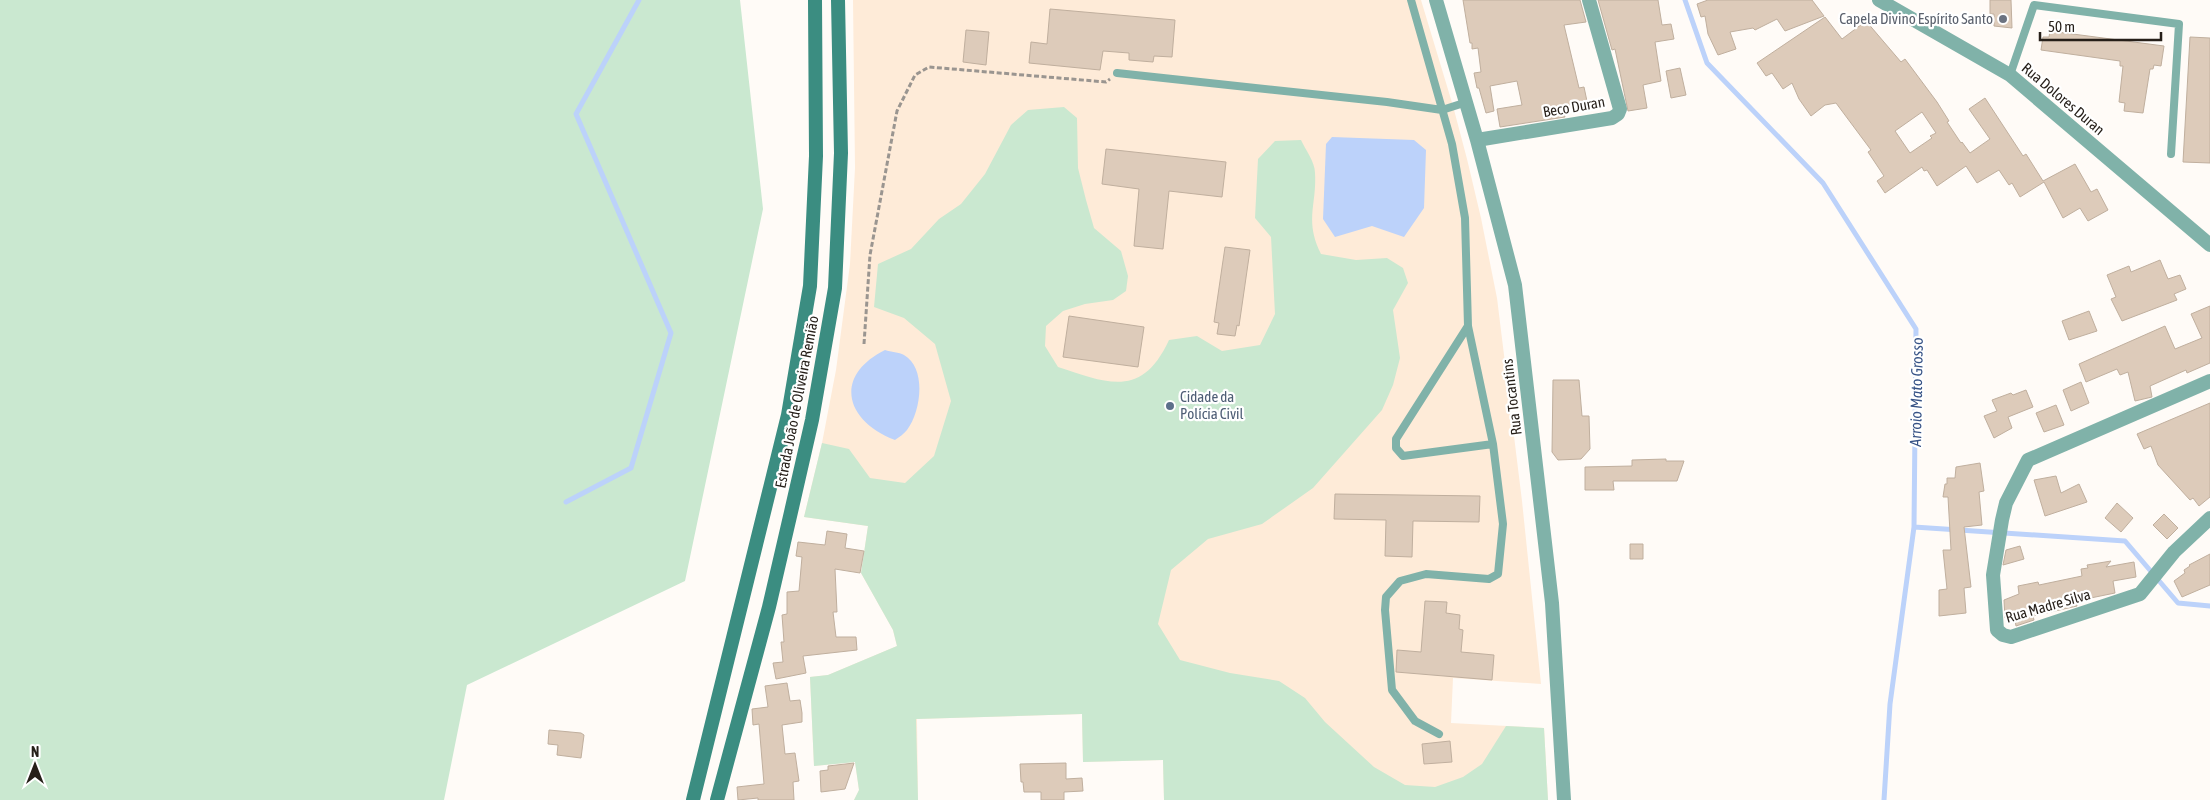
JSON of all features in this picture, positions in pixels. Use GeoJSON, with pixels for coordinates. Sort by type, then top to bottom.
{"type":"FeatureCollection","features":[{"type":"Feature","properties":{"kind":"main road","name":"Estrada João de Oliveira Remião"},"geometry":{"type":"LineString","coordinates":[[693,800],[788,415],[810,286],[816,156],[815,0]]}},
{"type":"Feature","properties":{"kind":"main road","name":"Estrada João de Oliveira Remião"},"geometry":{"type":"LineString","coordinates":[[717,800],[769,607],[793,503],[812,420],[835,288],[841,153],[838,0]]}},
{"type":"Feature","properties":{"kind":"street","name":"Rua Tocantins"},"geometry":{"type":"LineString","coordinates":[[1436,0],[1478,140],[1515,285],[1552,603],[1564,800]]}},
{"type":"Feature","properties":{"kind":"street","name":"Beco Duran"},"geometry":{"type":"LineString","coordinates":[[1478,140],[1612,118],[1618,114],[1620,109],[1589,0]]}},
{"type":"Feature","properties":{"kind":"street","name":"Rua Dolores Duran"},"geometry":{"type":"LineString","coordinates":[[1878,0],[2010,74],[2210,246]]}},
{"type":"Feature","properties":{"kind":"street","name":"Rua Madre Silva"},"geometry":{"type":"LineString","coordinates":[[2210,382],[2028,460],[2006,504],[2002,520],[1993,575],[1997,630],[2003,635],[2011,637],[2140,594],[2174,552],[2210,518]]}},
{"type":"Feature","properties":{"kind":"lane"},"geometry":{"type":"LineString","coordinates":[[1410,0],[1452,144],[1465,218],[1468,326],[1493,444],[1503,524],[1498,574],[1489,579],[1426,574],[1400,581],[1386,597],[1385,610],[1392,690],[1415,721],[1439,734]]}},
{"type":"Feature","properties":{"kind":"lane"},"geometry":{"type":"LineString","coordinates":[[2010,74],[2034,6],[2180,24],[2171,154]]}},
{"type":"Feature","properties":{"kind":"lane"},"geometry":{"type":"LineString","coordinates":[[1117,73],[1387,102],[1442,110],[1467,102]]}},
{"type":"Feature","properties":{"kind":"lane"},"geometry":{"type":"LineString","coordinates":[[1468,326],[1396,439],[1396,448],[1403,456],[1493,444]]}},
{"type":"Feature","properties":{"kind":"path"},"geometry":{"type":"LineString","coordinates":[[864,344],[872,245],[897,111],[915,74],[929,66],[1106,82],[1117,73]]}},
{"type":"Feature","properties":{"kind":"shaded area","name":"Cidade da Polícia Civil"},"geometry":{"type":"Polygon","coordinates":[[[853,0],[1421,0],[1467,159],[1497,298],[1522,501],[1541,684],[1453,678],[1451,723],[1544,728],[1548,800],[1164,800],[1163,760],[1083,762],[1082,714],[917,719],[918,800],[854,800],[859,790],[855,762],[814,766],[810,677],[828,675],[897,646],[893,630],[861,573],[868,526],[804,517],[822,443],[836,370],[850,264],[855,168],[853,0]]]}},
{"type":"Feature","properties":{"kind":"green space"},"geometry":{"type":"Polygon","coordinates":[[[0,0],[740,0],[763,209],[685,581],[467,685],[444,800],[0,800],[0,0]]]}},
{"type":"Feature","properties":{"kind":"green space"},"geometry":{"type":"Polygon","coordinates":[[[1064,107],[1077,118],[1078,168],[1094,228],[1121,251],[1128,276],[1126,291],[1113,300],[1085,304],[1063,311],[1046,326],[1045,346],[1058,367],[1093,378],[1123,382],[1135,379],[1147,371],[1159,359],[1169,340],[1197,336],[1222,351],[1260,345],[1275,314],[1271,237],[1255,218],[1258,159],[1275,141],[1301,140],[1312,160],[1315,169],[1315,184],[1312,222],[1313,232],[1321,254],[1356,260],[1387,258],[1403,268],[1408,283],[1393,310],[1400,358],[1393,385],[1382,410],[1313,488],[1262,524],[1208,539],[1171,570],[1158,624],[1180,660],[1230,673],[1279,681],[1305,698],[1325,722],[1374,767],[1405,785],[1435,787],[1463,777],[1482,764],[1506,726],[1544,728],[1548,800],[1164,800],[1163,760],[1083,762],[1082,714],[916,719],[918,800],[854,800],[859,790],[855,762],[814,766],[810,677],[828,675],[897,646],[893,630],[861,573],[868,526],[804,517],[822,443],[849,449],[870,478],[905,483],[934,456],[951,401],[935,344],[904,318],[874,307],[878,264],[911,249],[939,219],[961,204],[985,174],[1011,125],[1028,110],[1064,107]]]}},
{"type":"Feature","properties":{"kind":"water"},"geometry":{"type":"Polygon","coordinates":[[[1332,137],[1414,140],[1426,150],[1424,208],[1404,237],[1372,226],[1335,237],[1323,219],[1326,144],[1332,137]]]}},
{"type":"Feature","properties":{"kind":"water"},"geometry":{"type":"Polygon","coordinates":[[[885,350],[902,354],[911,361],[919,380],[916,413],[907,430],[895,440],[878,432],[865,422],[856,410],[852,398],[852,385],[858,372],[868,361],[885,350]]]}},
{"type":"Feature","properties":{"kind":"building"},"geometry":{"type":"Polygon","coordinates":[[[1463,0],[1580,0],[1586,22],[1564,25],[1579,88],[1584,87],[1588,106],[1563,110],[1565,117],[1500,127],[1497,109],[1522,105],[1517,81],[1490,86],[1494,111],[1486,113],[1474,73],[1481,72],[1478,48],[1472,49],[1472,43],[1470,43],[1463,0]]]}},
{"type":"Feature","properties":{"kind":"building"},"geometry":{"type":"Polygon","coordinates":[[[1598,0],[1658,0],[1662,25],[1671,24],[1674,39],[1655,42],[1661,81],[1643,85],[1647,108],[1628,111],[1615,49],[1612,50],[1598,0]]]}},
{"type":"Feature","properties":{"kind":"building"},"geometry":{"type":"Polygon","coordinates":[[[1708,0],[1812,0],[1824,16],[1785,31],[1777,19],[1755,30],[1753,28],[1730,32],[1736,49],[1718,55],[1708,34],[1705,16],[1701,17],[1697,4],[1708,0]]]}},
{"type":"Feature","properties":{"kind":"building","name":"Capela Divino Espírito Santo"},"geometry":{"type":"Polygon","coordinates":[[[1990,0],[2011,0],[2012,28],[1994,26],[1994,14],[1990,14],[1990,0]]]}},
{"type":"Feature","properties":{"kind":"building"},"geometry":{"type":"Polygon","coordinates":[[[1050,9],[1175,20],[1172,57],[1154,56],[1153,62],[1129,60],[1129,53],[1103,51],[1100,70],[1029,63],[1031,42],[1047,44],[1050,9]]]}},
{"type":"Feature","properties":{"kind":"building"},"geometry":{"type":"Polygon","coordinates":[[[1825,17],[1842,39],[1866,21],[1901,62],[1905,59],[1937,102],[1949,121],[1947,122],[1970,153],[1990,139],[1969,109],[1985,98],[2023,156],[2026,154],[2043,181],[2075,164],[2091,192],[2097,189],[2108,210],[2088,221],[2080,208],[2063,218],[2044,182],[2020,197],[2012,183],[2009,185],[1999,170],[1977,183],[1966,166],[1937,186],[1927,170],[1924,171],[1922,167],[1885,193],[1877,181],[1884,176],[1868,152],[1871,150],[1836,103],[1825,105],[1811,116],[1799,99],[1792,83],[1783,89],[1772,73],[1766,76],[1757,63],[1825,17]],[[1922,112],[1895,131],[1910,153],[1932,138],[1930,136],[1936,133],[1922,112]]]}},
{"type":"Feature","properties":{"kind":"building"},"geometry":{"type":"Polygon","coordinates":[[[966,30],[989,32],[986,65],[963,62],[966,30]]]}},
{"type":"Feature","properties":{"kind":"building"},"geometry":{"type":"Polygon","coordinates":[[[2050,31],[2164,46],[2161,66],[2154,65],[2153,69],[2150,69],[2143,113],[2124,111],[2125,103],[2119,102],[2123,66],[2120,66],[2120,61],[2041,50],[2043,37],[2049,37],[2050,31]]]}},
{"type":"Feature","properties":{"kind":"building"},"geometry":{"type":"Polygon","coordinates":[[[2190,37],[2210,38],[2210,163],[2183,162],[2190,37]]]}},
{"type":"Feature","properties":{"kind":"building"},"geometry":{"type":"Polygon","coordinates":[[[1680,68],[1686,95],[1671,98],[1666,71],[1680,68]]]}},
{"type":"Feature","properties":{"kind":"building"},"geometry":{"type":"Polygon","coordinates":[[[1106,149],[1226,162],[1222,197],[1169,191],[1163,249],[1134,246],[1139,189],[1102,184],[1106,149]]]}},
{"type":"Feature","properties":{"kind":"building"},"geometry":{"type":"Polygon","coordinates":[[[1225,247],[1250,250],[1239,326],[1237,325],[1235,336],[1217,334],[1219,323],[1214,322],[1225,247]]]}},
{"type":"Feature","properties":{"kind":"building"},"geometry":{"type":"Polygon","coordinates":[[[2160,260],[2168,279],[2180,275],[2186,289],[2174,294],[2177,300],[2122,321],[2111,299],[2116,297],[2107,275],[2129,266],[2131,272],[2160,260]]]}},
{"type":"Feature","properties":{"kind":"building"},"geometry":{"type":"Polygon","coordinates":[[[2210,306],[2210,363],[2187,373],[2186,370],[2150,386],[2152,397],[2135,401],[2128,372],[2120,375],[2117,369],[2086,382],[2079,364],[2165,326],[2175,349],[2202,338],[2191,314],[2210,306]]]}},
{"type":"Feature","properties":{"kind":"building"},"geometry":{"type":"Polygon","coordinates":[[[2089,311],[2097,331],[2069,340],[2062,321],[2089,311]]]}},
{"type":"Feature","properties":{"kind":"building"},"geometry":{"type":"Polygon","coordinates":[[[1069,316],[1144,327],[1138,367],[1063,357],[1069,316]]]}},
{"type":"Feature","properties":{"kind":"building"},"geometry":{"type":"Polygon","coordinates":[[[1553,380],[1579,380],[1582,416],[1589,416],[1590,449],[1581,459],[1558,460],[1552,452],[1553,380]]]}},
{"type":"Feature","properties":{"kind":"building"},"geometry":{"type":"Polygon","coordinates":[[[2081,382],[2089,403],[2071,411],[2063,390],[2081,382]]]}},
{"type":"Feature","properties":{"kind":"building"},"geometry":{"type":"Polygon","coordinates":[[[2026,390],[2033,407],[2008,417],[2012,428],[1994,438],[1984,416],[1997,411],[1992,400],[2026,390]]]}},
{"type":"Feature","properties":{"kind":"building"},"geometry":{"type":"Polygon","coordinates":[[[2210,403],[2210,497],[2199,506],[2193,498],[2190,500],[2158,465],[2151,446],[2144,449],[2137,434],[2210,403]]]}},
{"type":"Feature","properties":{"kind":"building"},"geometry":{"type":"Polygon","coordinates":[[[2056,405],[2064,425],[2044,432],[2036,413],[2056,405]]]}},
{"type":"Feature","properties":{"kind":"building"},"geometry":{"type":"Polygon","coordinates":[[[1666,459],[1666,461],[1684,461],[1677,481],[1613,481],[1614,490],[1585,490],[1585,467],[1632,466],[1632,460],[1666,459]]]}},
{"type":"Feature","properties":{"kind":"building"},"geometry":{"type":"Polygon","coordinates":[[[1980,463],[1984,491],[1979,492],[1982,525],[1964,527],[1971,587],[1964,588],[1966,613],[1939,616],[1939,590],[1947,589],[1943,550],[1951,550],[1948,497],[1943,497],[1945,484],[1947,484],[1947,478],[1955,478],[1956,467],[1980,463]]]}},
{"type":"Feature","properties":{"kind":"building"},"geometry":{"type":"Polygon","coordinates":[[[2056,476],[2061,493],[2079,484],[2087,502],[2045,516],[2034,480],[2056,476]]]}},
{"type":"Feature","properties":{"kind":"building"},"geometry":{"type":"Polygon","coordinates":[[[1335,494],[1480,496],[1479,522],[1413,521],[1412,557],[1385,556],[1386,520],[1334,519],[1335,494]]]}},
{"type":"Feature","properties":{"kind":"building"},"geometry":{"type":"Polygon","coordinates":[[[2117,503],[2133,518],[2121,532],[2105,518],[2117,503]]]}},
{"type":"Feature","properties":{"kind":"building"},"geometry":{"type":"Polygon","coordinates":[[[2164,514],[2178,528],[2167,539],[2153,525],[2164,514]]]}},
{"type":"Feature","properties":{"kind":"building"},"geometry":{"type":"Polygon","coordinates":[[[827,531],[847,534],[845,548],[864,551],[860,573],[835,569],[837,612],[833,612],[836,637],[856,637],[857,650],[803,656],[806,673],[776,679],[773,663],[783,662],[781,642],[784,642],[782,615],[787,614],[787,592],[799,591],[802,557],[796,556],[798,542],[825,545],[827,531]]]}},
{"type":"Feature","properties":{"kind":"building"},"geometry":{"type":"Polygon","coordinates":[[[1630,544],[1643,544],[1643,559],[1630,559],[1630,544]]]}},
{"type":"Feature","properties":{"kind":"building"},"geometry":{"type":"Polygon","coordinates":[[[2020,546],[2024,559],[2003,565],[2006,550],[2020,546]]]}},
{"type":"Feature","properties":{"kind":"building"},"geometry":{"type":"Polygon","coordinates":[[[2210,554],[2210,585],[2182,597],[2174,581],[2185,573],[2184,570],[2189,565],[2210,554]]]}},
{"type":"Feature","properties":{"kind":"building"},"geometry":{"type":"Polygon","coordinates":[[[2111,561],[2106,567],[2134,562],[2136,577],[2113,581],[2115,593],[2076,601],[2077,606],[2033,616],[2034,620],[2016,626],[2014,616],[2005,618],[2004,600],[2019,594],[2018,586],[2038,582],[2039,585],[2082,576],[2081,569],[2088,568],[2087,565],[2111,561]]]}},
{"type":"Feature","properties":{"kind":"building"},"geometry":{"type":"Polygon","coordinates":[[[1425,601],[1447,602],[1446,613],[1460,615],[1459,629],[1463,630],[1461,652],[1494,655],[1492,680],[1396,672],[1397,650],[1421,652],[1425,601]]]}},
{"type":"Feature","properties":{"kind":"building"},"geometry":{"type":"Polygon","coordinates":[[[787,683],[790,701],[800,700],[802,713],[802,722],[782,725],[785,754],[795,753],[799,781],[793,782],[794,800],[758,800],[758,798],[738,800],[737,787],[764,784],[759,724],[753,725],[752,709],[768,707],[765,686],[787,683]]]}},
{"type":"Feature","properties":{"kind":"building"},"geometry":{"type":"Polygon","coordinates":[[[549,730],[581,733],[584,735],[581,758],[557,755],[558,745],[548,744],[549,730]]]}},
{"type":"Feature","properties":{"kind":"building"},"geometry":{"type":"Polygon","coordinates":[[[1450,741],[1452,762],[1424,764],[1422,744],[1450,741]]]}},
{"type":"Feature","properties":{"kind":"building"},"geometry":{"type":"Polygon","coordinates":[[[854,763],[845,789],[821,792],[820,771],[828,770],[828,766],[854,763]]]}},
{"type":"Feature","properties":{"kind":"building"},"geometry":{"type":"Polygon","coordinates":[[[1066,763],[1066,779],[1082,778],[1083,791],[1064,792],[1064,800],[1041,800],[1041,792],[1024,792],[1023,782],[1021,782],[1020,764],[1066,763]]]}},
{"type":"Feature","properties":{"kind":"waterway"},"geometry":{"type":"LineString","coordinates":[[566,502],[631,468],[671,333],[576,114],[639,0]]}},
{"type":"Feature","properties":{"kind":"waterway","name":"Arroio Mato Grosso"},"geometry":{"type":"LineString","coordinates":[[1685,0],[1707,63],[1823,183],[1916,329],[1914,527],[1890,704],[1884,800]]}},
{"type":"Feature","properties":{"kind":"waterway"},"geometry":{"type":"LineString","coordinates":[[1914,527],[2125,541],[2178,603],[2210,606]]}},
{"type":"Feature","properties":{"kind":"place","name":"Capela Divino Espírito Santo"},"geometry":{"type":"Point","coordinates":[2003,19]}},
{"type":"Feature","properties":{"kind":"place","name":"Cidade da Polícia Civil"},"geometry":{"type":"Point","coordinates":[1170,406]}}]}
